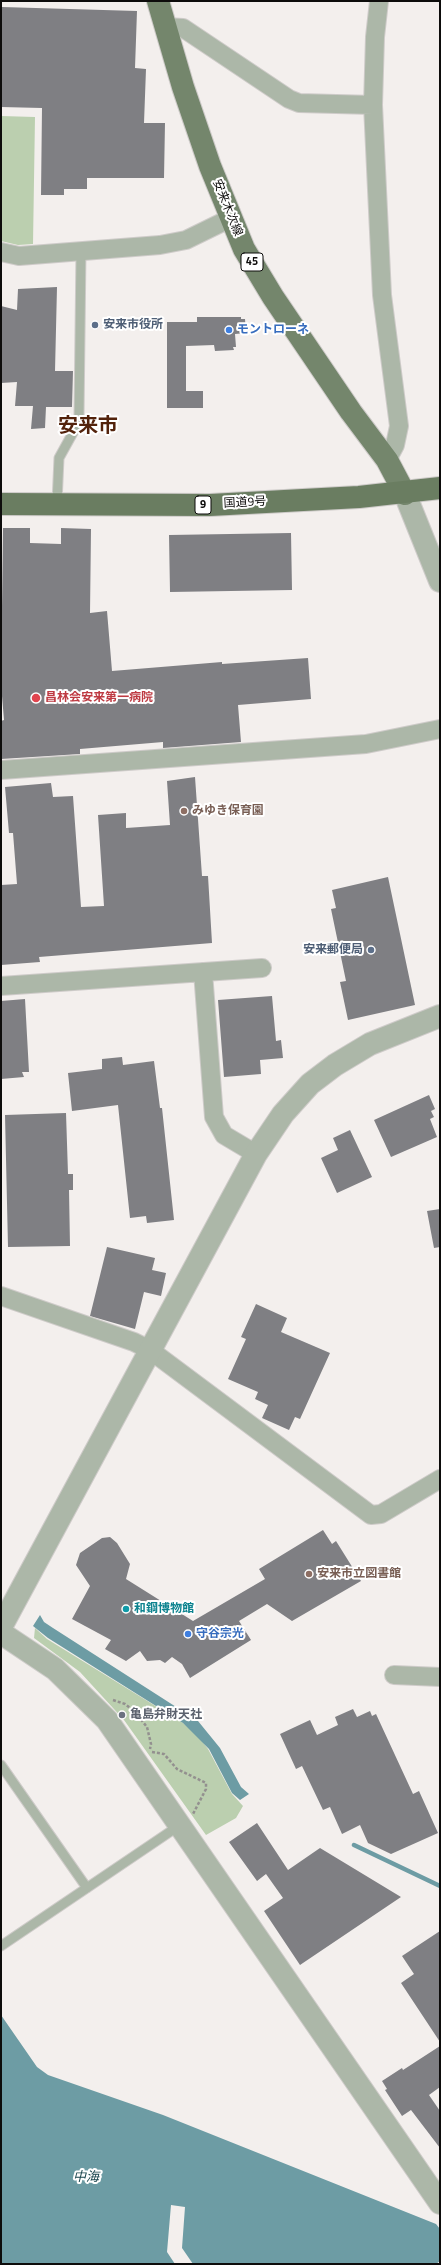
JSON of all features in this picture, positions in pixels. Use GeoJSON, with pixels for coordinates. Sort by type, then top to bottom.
{"type":"FeatureCollection","features":[{"type":"Feature","properties":{"kind":"highway","name":"国道9号"},"geometry":{"type":"LineString","coordinates":[[1,504],[57,503],[210,505],[405,494],[440,488]]}},
{"type":"Feature","properties":{"kind":"main road","name":"安来木次線"},"geometry":{"type":"LineString","coordinates":[[158,1],[198,130],[244,249],[273,297],[351,412],[387,460],[405,494]]}},
{"type":"Feature","properties":{"kind":"street"},"geometry":{"type":"LineString","coordinates":[[379,1],[375,37],[373,105],[382,295],[398,426],[395,445],[387,460]]}},
{"type":"Feature","properties":{"kind":"street"},"geometry":{"type":"LineString","coordinates":[[165,27],[183,28],[289,99],[299,103],[373,105]]}},
{"type":"Feature","properties":{"kind":"street"},"geometry":{"type":"LineString","coordinates":[[1,252],[19,256],[160,245],[186,240],[231,218]]}},
{"type":"Feature","properties":{"kind":"street"},"geometry":{"type":"LineString","coordinates":[[405,494],[440,581]]}},
{"type":"Feature","properties":{"kind":"street"},"geometry":{"type":"LineString","coordinates":[[1,770],[366,744],[440,729]]}},
{"type":"Feature","properties":{"kind":"street"},"geometry":{"type":"LineString","coordinates":[[1,986],[262,968]]}},
{"type":"Feature","properties":{"kind":"street"},"geometry":{"type":"LineString","coordinates":[[203,972],[214,1117],[224,1135],[256,1154]]}},
{"type":"Feature","properties":{"kind":"street"},"geometry":{"type":"LineString","coordinates":[[1,1627],[256,1154],[283,1114],[310,1084],[335,1065],[370,1044],[440,1016]]}},
{"type":"Feature","properties":{"kind":"street"},"geometry":{"type":"LineString","coordinates":[[1,1296],[134,1342],[150,1350],[371,1515],[381,1514],[440,1479]]}},
{"type":"Feature","properties":{"kind":"street"},"geometry":{"type":"LineString","coordinates":[[1,1633],[55,1669],[106,1720],[185,1821],[440,2203]]}},
{"type":"Feature","properties":{"kind":"street"},"geometry":{"type":"LineString","coordinates":[[394,1675],[440,1677]]}},
{"type":"Feature","properties":{"kind":"lane"},"geometry":{"type":"LineString","coordinates":[[57,503],[59,458],[75,429],[79,416],[81,251]]}},
{"type":"Feature","properties":{"kind":"lane"},"geometry":{"type":"LineString","coordinates":[[1,1765],[87,1888]]}},
{"type":"Feature","properties":{"kind":"lane"},"geometry":{"type":"LineString","coordinates":[[1,1946],[185,1821]]}},
{"type":"Feature","properties":{"kind":"path"},"geometry":{"type":"LineString","coordinates":[[109,1698],[125,1704],[146,1727],[151,1744],[147,1752],[164,1754],[177,1769],[206,1783],[206,1789],[185,1821]]}},
{"type":"Feature","properties":{"kind":"green space"},"geometry":{"type":"Polygon","coordinates":[[[1,116],[35,117],[33,244],[18,245],[1,241],[1,116]]]}},
{"type":"Feature","properties":{"kind":"green space"},"geometry":{"type":"Polygon","coordinates":[[[35,1628],[47,1639],[183,1723],[198,1736],[208,1749],[232,1794],[243,1806],[236,1818],[206,1835],[124,1720],[80,1672],[34,1638],[35,1628]]]}},
{"type":"Feature","properties":{"kind":"water"},"geometry":{"type":"Polygon","coordinates":[[[40,1615],[44,1622],[198,1721],[220,1748],[241,1787],[249,1794],[240,1800],[232,1793],[209,1749],[183,1723],[48,1638],[33,1626],[40,1615]]]}},
{"type":"Feature","properties":{"kind":"water","name":"中海"},"geometry":{"type":"Polygon","coordinates":[[[1,2015],[37,2067],[48,2075],[163,2115],[436,2224],[440,2229],[440,2261],[436,2264],[193,2264],[182,2248],[185,2207],[171,2205],[167,2252],[175,2264],[1,2264],[1,2015]]]}},
{"type":"Feature","properties":{"kind":"building"},"geometry":{"type":"Polygon","coordinates":[[[2,7],[137,11],[135,68],[146,69],[144,123],[165,123],[164,178],[87,178],[87,189],[64,189],[64,195],[41,195],[42,108],[1,107],[2,7]]]}},
{"type":"Feature","properties":{"kind":"building"},"geometry":{"type":"Polygon","coordinates":[[[57,287],[55,371],[73,371],[72,407],[46,407],[45,428],[31,429],[33,406],[15,406],[17,382],[1,383],[1,306],[17,310],[18,289],[57,287]]]}},
{"type":"Feature","properties":{"kind":"building"},"geometry":{"type":"Polygon","coordinates":[[[197,317],[241,317],[241,319],[245,319],[246,333],[235,334],[236,347],[233,347],[234,350],[215,351],[214,345],[186,346],[186,391],[203,391],[203,408],[167,408],[167,322],[197,322],[197,317]]]}},
{"type":"Feature","properties":{"kind":"building"},"geometry":{"type":"Polygon","coordinates":[[[3,528],[30,528],[30,543],[61,544],[61,528],[91,529],[90,613],[107,611],[112,671],[222,662],[222,664],[308,658],[311,699],[238,705],[241,742],[163,748],[163,742],[80,749],[80,754],[1,759],[1,721],[4,720],[1,684],[3,528]]]}},
{"type":"Feature","properties":{"kind":"building"},"geometry":{"type":"Polygon","coordinates":[[[291,533],[292,590],[170,592],[169,535],[291,533]]]}},
{"type":"Feature","properties":{"kind":"building"},"geometry":{"type":"Polygon","coordinates":[[[195,777],[202,876],[208,876],[212,943],[39,957],[40,962],[1,965],[1,885],[17,884],[13,833],[9,833],[5,787],[51,783],[53,797],[73,796],[81,907],[104,906],[98,815],[126,813],[126,828],[170,825],[167,781],[195,777]]]}},
{"type":"Feature","properties":{"kind":"building"},"geometry":{"type":"Polygon","coordinates":[[[388,877],[415,1005],[348,1020],[340,982],[346,981],[331,909],[336,908],[332,890],[388,877]]]}},
{"type":"Feature","properties":{"kind":"building"},"geometry":{"type":"Polygon","coordinates":[[[272,996],[276,1041],[281,1040],[283,1058],[260,1060],[261,1074],[224,1077],[218,1000],[272,996]]]}},
{"type":"Feature","properties":{"kind":"building"},"geometry":{"type":"Polygon","coordinates":[[[25,999],[29,1072],[22,1072],[24,1077],[1,1079],[1,1001],[25,999]]]}},
{"type":"Feature","properties":{"kind":"building"},"geometry":{"type":"Polygon","coordinates":[[[122,1057],[123,1065],[154,1061],[160,1108],[162,1108],[174,1220],[147,1223],[146,1216],[130,1218],[118,1105],[72,1111],[68,1073],[102,1069],[102,1059],[122,1057]]]}},
{"type":"Feature","properties":{"kind":"building"},"geometry":{"type":"Polygon","coordinates":[[[429,1095],[435,1109],[431,1111],[434,1117],[430,1119],[437,1137],[391,1157],[374,1120],[429,1095]]]}},
{"type":"Feature","properties":{"kind":"building"},"geometry":{"type":"Polygon","coordinates":[[[66,1113],[68,1174],[73,1174],[73,1190],[69,1190],[70,1246],[8,1247],[5,1115],[66,1113]]]}},
{"type":"Feature","properties":{"kind":"building"},"geometry":{"type":"Polygon","coordinates":[[[350,1130],[372,1177],[337,1193],[321,1158],[338,1150],[333,1138],[350,1130]]]}},
{"type":"Feature","properties":{"kind":"building"},"geometry":{"type":"Polygon","coordinates":[[[440,1209],[440,1247],[434,1248],[427,1211],[440,1209]]]}},
{"type":"Feature","properties":{"kind":"building"},"geometry":{"type":"Polygon","coordinates":[[[107,1247],[155,1258],[152,1270],[166,1273],[161,1296],[144,1292],[135,1329],[90,1316],[107,1247]]]}},
{"type":"Feature","properties":{"kind":"building"},"geometry":{"type":"Polygon","coordinates":[[[256,1304],[287,1318],[281,1332],[330,1353],[300,1419],[295,1417],[289,1430],[262,1418],[268,1405],[255,1399],[258,1392],[228,1379],[246,1339],[241,1337],[256,1304]]]}},
{"type":"Feature","properties":{"kind":"building","name":"和鋼博物館"},"geometry":{"type":"Polygon","coordinates":[[[323,1530],[332,1544],[336,1541],[361,1581],[292,1621],[267,1604],[239,1621],[251,1640],[190,1678],[182,1664],[172,1657],[165,1663],[160,1660],[147,1661],[140,1651],[126,1661],[105,1649],[111,1640],[72,1619],[90,1586],[76,1565],[80,1553],[102,1538],[110,1537],[117,1543],[130,1564],[126,1579],[193,1621],[265,1579],[259,1569],[323,1530]]]}},
{"type":"Feature","properties":{"kind":"building"},"geometry":{"type":"Polygon","coordinates":[[[353,1709],[357,1717],[370,1711],[372,1716],[376,1714],[413,1794],[419,1791],[438,1833],[391,1854],[368,1843],[360,1825],[342,1834],[330,1807],[323,1810],[302,1766],[296,1769],[280,1734],[310,1720],[317,1735],[338,1725],[335,1717],[353,1709]]]}},
{"type":"Feature","properties":{"kind":"building"},"geometry":{"type":"Polygon","coordinates":[[[257,1823],[288,1870],[320,1848],[401,1897],[300,1965],[264,1911],[283,1898],[266,1874],[257,1881],[229,1842],[257,1823]]]}},
{"type":"Feature","properties":{"kind":"building"},"geometry":{"type":"Polygon","coordinates":[[[440,1931],[440,2042],[401,1983],[414,1974],[402,1956],[440,1931]]]}},
{"type":"Feature","properties":{"kind":"building"},"geometry":{"type":"Polygon","coordinates":[[[440,2046],[440,2087],[429,2095],[440,2111],[440,2148],[411,2110],[402,2116],[385,2090],[387,2089],[382,2081],[402,2068],[403,2070],[440,2046]]]}},
{"type":"Feature","properties":{"kind":"waterway"},"geometry":{"type":"LineString","coordinates":[[354,1845],[440,1886]]}},
{"type":"Feature","properties":{"kind":"place","name":"安来市役所"},"geometry":{"type":"Point","coordinates":[95,325]}},
{"type":"Feature","properties":{"kind":"place","name":"モントローネ"},"geometry":{"type":"Point","coordinates":[229,330]}},
{"type":"Feature","properties":{"kind":"place","name":"昌林会安来第一病院"},"geometry":{"type":"Point","coordinates":[36,698]}},
{"type":"Feature","properties":{"kind":"place","name":"みゆき保育園"},"geometry":{"type":"Point","coordinates":[184,811]}},
{"type":"Feature","properties":{"kind":"place","name":"安来郵便局"},"geometry":{"type":"Point","coordinates":[371,950]}},
{"type":"Feature","properties":{"kind":"place","name":"安来市立図書館"},"geometry":{"type":"Point","coordinates":[309,1574]}},
{"type":"Feature","properties":{"kind":"place","name":"和鋼博物館"},"geometry":{"type":"Point","coordinates":[126,1609]}},
{"type":"Feature","properties":{"kind":"place","name":"守谷宗光"},"geometry":{"type":"Point","coordinates":[188,1634]}},
{"type":"Feature","properties":{"kind":"place","name":"亀島弁財天社"},"geometry":{"type":"Point","coordinates":[122,1715]}},
{"type":"Feature","properties":{"kind":"district","name":"安来市"},"geometry":{"type":"Point","coordinates":[88,427]}}]}
